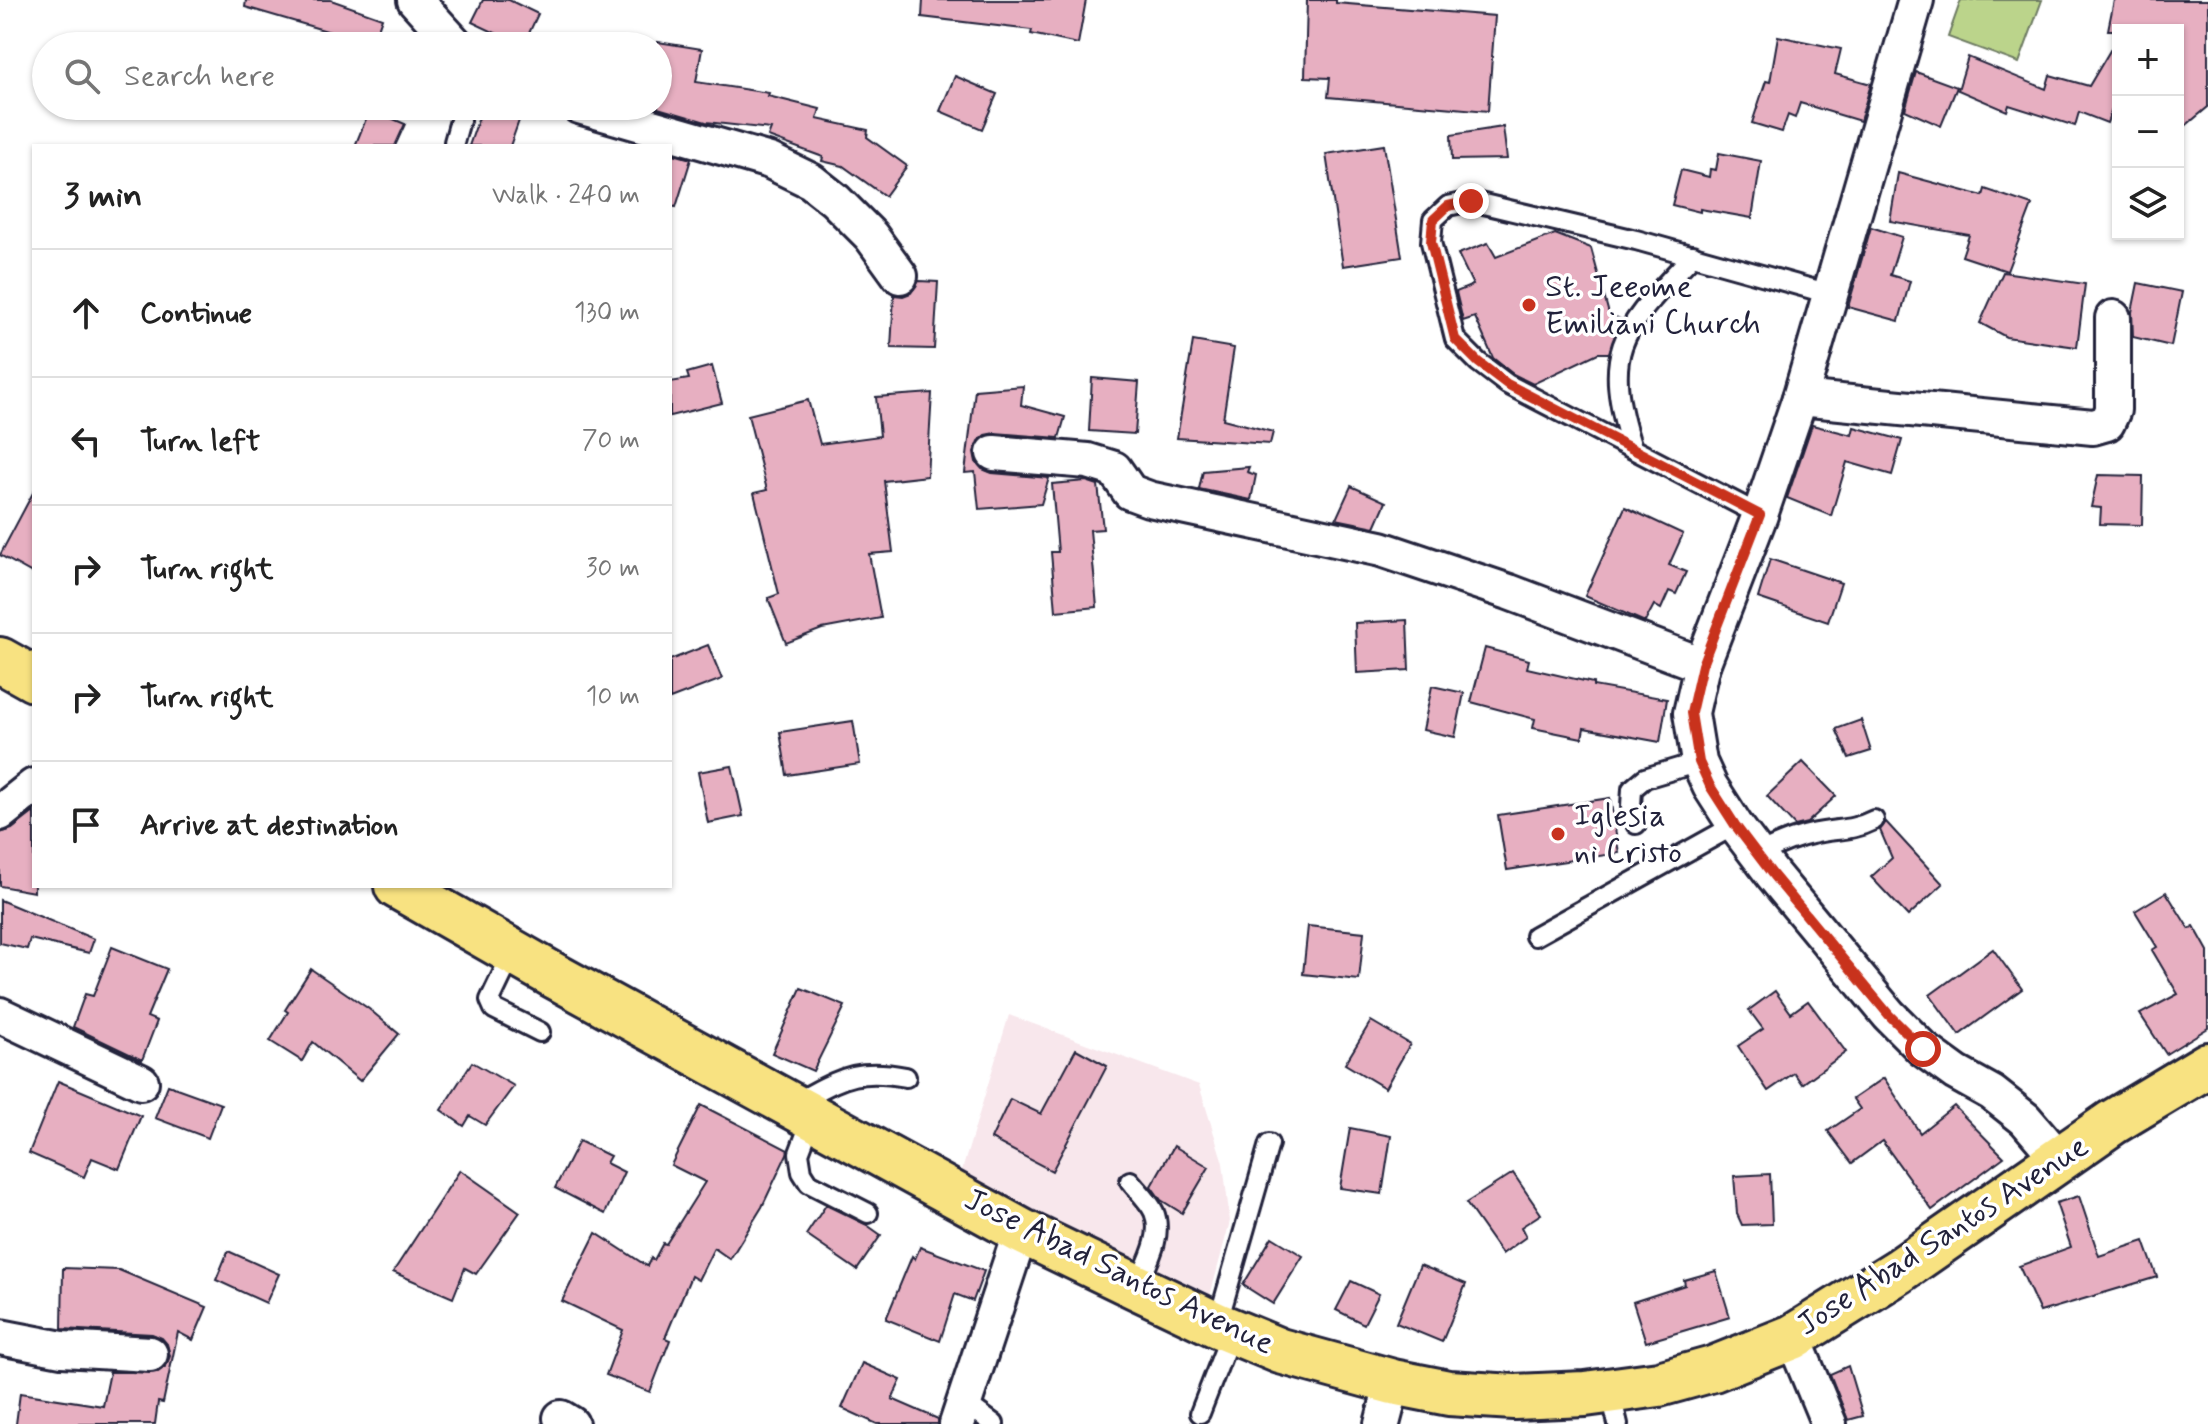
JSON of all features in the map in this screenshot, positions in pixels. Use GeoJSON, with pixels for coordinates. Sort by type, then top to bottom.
{"type":"FeatureCollection","features":[{"type":"Feature","properties":{"kind":"highway"},"geometry":{"type":"LineString","coordinates":[[0,660],[32,678]]}},
{"type":"Feature","properties":{"kind":"highway","name":"Jose Abad Santos Avenue"},"geometry":{"type":"LineString","coordinates":[[401,888],[1021,1231],[1137,1287],[1280,1351],[1393,1382],[1449,1393],[1614,1407],[1659,1384],[1713,1369],[1793,1337],[1899,1271],[2113,1122],[2208,1065]]}},
{"type":"Feature","properties":{"kind":"street"},"geometry":{"type":"LineString","coordinates":[[415,0],[444,32]]}},
{"type":"Feature","properties":{"kind":"street"},"geometry":{"type":"LineString","coordinates":[[1916,0],[1800,398],[1760,515],[1702,665],[1691,713],[1699,762],[1735,825],[1889,1015],[1923,1049],[1956,1073],[1992,1093],[2025,1119],[2061,1161]]}},
{"type":"Feature","properties":{"kind":"street"},"geometry":{"type":"LineString","coordinates":[[628,120],[770,161],[811,181],[871,236],[900,276]]}},
{"type":"Feature","properties":{"kind":"street"},"geometry":{"type":"LineString","coordinates":[[1800,398],[2093,427],[2107,423],[2113,410],[2113,318]]}},
{"type":"Feature","properties":{"kind":"street"},"geometry":{"type":"LineString","coordinates":[[994,453],[1088,461],[1114,469],[1130,492],[1149,499],[1381,549],[1509,592],[1702,665]]}},
{"type":"Feature","properties":{"kind":"street"},"geometry":{"type":"LineString","coordinates":[[0,813],[32,788]]}},
{"type":"Feature","properties":{"kind":"street"},"geometry":{"type":"LineString","coordinates":[[0,1015],[141,1082]]}},
{"type":"Feature","properties":{"kind":"street"},"geometry":{"type":"LineString","coordinates":[[960,1413],[1021,1231]]}},
{"type":"Feature","properties":{"kind":"street"},"geometry":{"type":"LineString","coordinates":[[0,1337],[62,1349],[150,1354]]}},
{"type":"Feature","properties":{"kind":"street"},"geometry":{"type":"LineString","coordinates":[[1793,1337],[1829,1424]]}},
{"type":"Feature","properties":{"kind":"street"},"geometry":{"type":"LineString","coordinates":[[1382,1424],[1393,1382]]}},
{"type":"Feature","properties":{"kind":"lane"},"geometry":{"type":"LineString","coordinates":[[454,142],[460,120]]}},
{"type":"Feature","properties":{"kind":"lane"},"geometry":{"type":"LineString","coordinates":[[1760,515],[1507,384],[1478,362],[1455,339],[1431,242],[1433,220],[1448,206],[1471,201],[1693,255],[1830,294]]}},
{"type":"Feature","properties":{"kind":"lane"},"geometry":{"type":"LineString","coordinates":[[1632,448],[1622,418],[1616,376],[1619,350],[1633,321],[1693,255]]}},
{"type":"Feature","properties":{"kind":"lane"},"geometry":{"type":"LineString","coordinates":[[1636,824],[1631,806],[1632,789],[1645,778],[1699,762]]}},
{"type":"Feature","properties":{"kind":"lane"},"geometry":{"type":"LineString","coordinates":[[1757,855],[1787,840],[1815,833],[1856,829],[1874,820]]}},
{"type":"Feature","properties":{"kind":"lane"},"geometry":{"type":"LineString","coordinates":[[1535,936],[1735,825]]}},
{"type":"Feature","properties":{"kind":"lane"},"geometry":{"type":"LineString","coordinates":[[513,952],[490,1000],[494,1009],[540,1032]]}},
{"type":"Feature","properties":{"kind":"lane"},"geometry":{"type":"LineString","coordinates":[[868,1213],[809,1183],[802,1172],[799,1153],[802,1110],[841,1080],[862,1073],[906,1077]]}},
{"type":"Feature","properties":{"kind":"lane"},"geometry":{"type":"LineString","coordinates":[[1200,1413],[1269,1144]]}},
{"type":"Feature","properties":{"kind":"lane"},"geometry":{"type":"LineString","coordinates":[[1130,1181],[1153,1210],[1157,1227],[1137,1287]]}},
{"type":"Feature","properties":{"kind":"lane"},"geometry":{"type":"LineString","coordinates":[[960,1413],[994,1424]]}},
{"type":"Feature","properties":{"kind":"shaded area"},"geometry":{"type":"Polygon","coordinates":[[[1009,1015],[1199,1085],[1223,1163],[1230,1221],[1210,1296],[960,1177],[1009,1015]]]}},
{"type":"Feature","properties":{"kind":"green space"},"geometry":{"type":"Polygon","coordinates":[[[1961,0],[2042,0],[2019,63],[1948,37],[1961,0]]]}},
{"type":"Feature","properties":{"kind":"building"},"geometry":{"type":"Polygon","coordinates":[[[246,0],[331,0],[382,18],[377,32],[330,32],[245,7],[246,0]]]}},
{"type":"Feature","properties":{"kind":"building"},"geometry":{"type":"Polygon","coordinates":[[[483,0],[509,0],[538,14],[530,32],[493,32],[472,22],[483,0]]]}},
{"type":"Feature","properties":{"kind":"building"},"geometry":{"type":"Polygon","coordinates":[[[923,0],[1086,0],[1078,44],[1031,34],[1032,30],[922,17],[923,0]]]}},
{"type":"Feature","properties":{"kind":"building"},"geometry":{"type":"Polygon","coordinates":[[[1307,0],[1336,0],[1336,3],[1495,16],[1488,111],[1328,97],[1330,78],[1305,77],[1307,0]]]}},
{"type":"Feature","properties":{"kind":"building"},"geometry":{"type":"Polygon","coordinates":[[[2114,0],[2208,0],[2208,107],[2184,127],[2184,24],[2112,24],[2112,30],[2108,30],[2114,0]]]}},
{"type":"Feature","properties":{"kind":"building"},"geometry":{"type":"Polygon","coordinates":[[[1778,36],[1841,49],[1835,74],[1871,84],[1860,121],[1800,103],[1795,118],[1788,115],[1782,132],[1752,123],[1766,81],[1770,82],[1778,36]]]}},
{"type":"Feature","properties":{"kind":"building"},"geometry":{"type":"Polygon","coordinates":[[[672,44],[702,49],[696,82],[769,93],[768,96],[820,109],[817,119],[868,130],[867,137],[907,166],[885,196],[843,166],[822,161],[823,157],[768,137],[771,129],[706,122],[672,112],[672,44]]]}},
{"type":"Feature","properties":{"kind":"building"},"geometry":{"type":"Polygon","coordinates":[[[2112,47],[2112,110],[2107,123],[2079,112],[2075,126],[2009,105],[2007,111],[1958,90],[1968,57],[2046,89],[2050,75],[2089,86],[2112,47]]]}},
{"type":"Feature","properties":{"kind":"building"},"geometry":{"type":"Polygon","coordinates":[[[1916,72],[1957,87],[1941,126],[1905,110],[1916,72]]]}},
{"type":"Feature","properties":{"kind":"building"},"geometry":{"type":"Polygon","coordinates":[[[955,76],[997,94],[982,129],[940,111],[955,76]]]}},
{"type":"Feature","properties":{"kind":"building"},"geometry":{"type":"Polygon","coordinates":[[[366,120],[396,120],[405,124],[396,144],[356,144],[366,120]]]}},
{"type":"Feature","properties":{"kind":"building"},"geometry":{"type":"Polygon","coordinates":[[[478,120],[519,120],[511,144],[470,144],[478,120]]]}},
{"type":"Feature","properties":{"kind":"building"},"geometry":{"type":"Polygon","coordinates":[[[1503,127],[1507,159],[1452,160],[1451,135],[1503,127]]]}},
{"type":"Feature","properties":{"kind":"building"},"geometry":{"type":"Polygon","coordinates":[[[1384,145],[1402,257],[1343,266],[1326,154],[1384,145]]]}},
{"type":"Feature","properties":{"kind":"building"},"geometry":{"type":"Polygon","coordinates":[[[1719,153],[1761,161],[1752,218],[1700,209],[1700,212],[1672,205],[1681,170],[1709,177],[1710,169],[1716,170],[1719,153]]]}},
{"type":"Feature","properties":{"kind":"building"},"geometry":{"type":"Polygon","coordinates":[[[672,154],[691,159],[676,207],[672,206],[672,154]]]}},
{"type":"Feature","properties":{"kind":"building"},"geometry":{"type":"Polygon","coordinates":[[[1898,173],[1983,196],[1985,189],[2032,205],[2007,271],[1962,256],[1969,235],[1890,221],[1898,173]]]}},
{"type":"Feature","properties":{"kind":"building"},"geometry":{"type":"Polygon","coordinates":[[[1871,227],[1902,237],[1890,275],[1910,281],[1899,321],[1848,307],[1871,227]]]}},
{"type":"Feature","properties":{"kind":"building","name":"St. Jeeome Emiliani Church"},"geometry":{"type":"Polygon","coordinates":[[[1555,234],[1591,248],[1609,314],[1622,320],[1609,353],[1598,353],[1533,384],[1513,374],[1493,358],[1475,317],[1463,321],[1456,292],[1473,285],[1458,254],[1488,243],[1496,257],[1555,234]]]}},
{"type":"Feature","properties":{"kind":"building"},"geometry":{"type":"Polygon","coordinates":[[[2003,272],[2085,284],[2077,347],[2006,337],[1980,323],[2003,272]]]}},
{"type":"Feature","properties":{"kind":"building"},"geometry":{"type":"Polygon","coordinates":[[[919,281],[938,282],[934,349],[891,348],[894,295],[911,293],[919,281]]]}},
{"type":"Feature","properties":{"kind":"building"},"geometry":{"type":"Polygon","coordinates":[[[2138,283],[2182,292],[2171,346],[2133,337],[2132,312],[2138,283]]]}},
{"type":"Feature","properties":{"kind":"building"},"geometry":{"type":"Polygon","coordinates":[[[1193,341],[1234,348],[1223,419],[1273,432],[1270,444],[1177,438],[1193,341]]]}},
{"type":"Feature","properties":{"kind":"building"},"geometry":{"type":"Polygon","coordinates":[[[712,366],[722,403],[672,416],[672,382],[689,379],[687,373],[712,366]]]}},
{"type":"Feature","properties":{"kind":"building"},"geometry":{"type":"Polygon","coordinates":[[[1092,378],[1139,382],[1135,434],[1089,431],[1092,378]]]}},
{"type":"Feature","properties":{"kind":"building"},"geometry":{"type":"Polygon","coordinates":[[[1023,386],[1021,405],[1065,417],[1059,438],[995,433],[985,435],[978,441],[974,452],[976,462],[982,469],[992,473],[1049,478],[1041,504],[979,509],[975,472],[965,473],[975,390],[1023,386]]]}},
{"type":"Feature","properties":{"kind":"building"},"geometry":{"type":"Polygon","coordinates":[[[932,393],[927,476],[884,481],[893,552],[869,554],[881,618],[822,629],[786,643],[768,598],[779,594],[754,493],[767,490],[748,415],[808,400],[820,444],[880,436],[876,397],[932,393]]]}},
{"type":"Feature","properties":{"kind":"building"},"geometry":{"type":"Polygon","coordinates":[[[1812,425],[1852,435],[1854,427],[1902,440],[1892,475],[1847,462],[1831,516],[1787,498],[1812,425]]]}},
{"type":"Feature","properties":{"kind":"building"},"geometry":{"type":"Polygon","coordinates":[[[1249,467],[1247,472],[1256,475],[1251,500],[1199,489],[1203,471],[1249,467]]]}},
{"type":"Feature","properties":{"kind":"building"},"geometry":{"type":"Polygon","coordinates":[[[2098,475],[2143,476],[2142,525],[2100,524],[2101,508],[2091,507],[2098,475]]]}},
{"type":"Feature","properties":{"kind":"building"},"geometry":{"type":"Polygon","coordinates":[[[1086,481],[1098,485],[1103,529],[1090,530],[1097,607],[1056,611],[1051,552],[1058,552],[1052,484],[1086,481]]]}},
{"type":"Feature","properties":{"kind":"building"},"geometry":{"type":"Polygon","coordinates":[[[1351,486],[1386,502],[1375,527],[1336,519],[1351,486]]]}},
{"type":"Feature","properties":{"kind":"building"},"geometry":{"type":"Polygon","coordinates":[[[32,495],[32,573],[0,555],[32,495]]]}},
{"type":"Feature","properties":{"kind":"building"},"geometry":{"type":"Polygon","coordinates":[[[1625,507],[1683,534],[1669,565],[1686,572],[1676,594],[1669,591],[1661,609],[1654,605],[1645,622],[1585,596],[1625,507]]]}},
{"type":"Feature","properties":{"kind":"building"},"geometry":{"type":"Polygon","coordinates":[[[1770,559],[1841,583],[1828,622],[1758,598],[1770,559]]]}},
{"type":"Feature","properties":{"kind":"building"},"geometry":{"type":"Polygon","coordinates":[[[1407,620],[1409,670],[1357,673],[1355,623],[1407,620]]]}},
{"type":"Feature","properties":{"kind":"building"},"geometry":{"type":"Polygon","coordinates":[[[708,645],[722,679],[672,698],[672,659],[708,645]]]}},
{"type":"Feature","properties":{"kind":"building"},"geometry":{"type":"Polygon","coordinates":[[[1485,648],[1529,660],[1527,668],[1593,683],[1593,686],[1667,699],[1660,742],[1584,728],[1582,738],[1533,728],[1535,719],[1471,702],[1485,648]]]}},
{"type":"Feature","properties":{"kind":"building"},"geometry":{"type":"Polygon","coordinates":[[[1432,686],[1464,693],[1455,737],[1423,730],[1432,686]]]}},
{"type":"Feature","properties":{"kind":"building"},"geometry":{"type":"Polygon","coordinates":[[[1861,720],[1871,751],[1849,758],[1836,729],[1861,720]]]}},
{"type":"Feature","properties":{"kind":"building"},"geometry":{"type":"Polygon","coordinates":[[[853,721],[860,764],[787,775],[780,732],[853,721]]]}},
{"type":"Feature","properties":{"kind":"building"},"geometry":{"type":"Polygon","coordinates":[[[1803,762],[1836,796],[1807,823],[1795,826],[1767,796],[1803,762]]]}},
{"type":"Feature","properties":{"kind":"building"},"geometry":{"type":"Polygon","coordinates":[[[732,766],[743,816],[708,823],[698,772],[732,766]]]}},
{"type":"Feature","properties":{"kind":"building","name":"Iglesia ni Cristo"},"geometry":{"type":"Polygon","coordinates":[[[1610,798],[1619,853],[1507,870],[1498,815],[1610,798]]]}},
{"type":"Feature","properties":{"kind":"building"},"geometry":{"type":"Polygon","coordinates":[[[32,814],[34,892],[0,886],[0,833],[12,829],[32,814]]]}},
{"type":"Feature","properties":{"kind":"building"},"geometry":{"type":"Polygon","coordinates":[[[1886,822],[1943,884],[1908,916],[1871,877],[1892,858],[1880,830],[1886,822]]]}},
{"type":"Feature","properties":{"kind":"building"},"geometry":{"type":"Polygon","coordinates":[[[2166,892],[2189,929],[2194,926],[2208,951],[2208,1028],[2166,1054],[2140,1014],[2178,994],[2152,950],[2157,947],[2135,911],[2166,892]]]}},
{"type":"Feature","properties":{"kind":"building"},"geometry":{"type":"Polygon","coordinates":[[[0,900],[94,939],[89,953],[30,939],[27,949],[0,943],[0,900]]]}},
{"type":"Feature","properties":{"kind":"building"},"geometry":{"type":"Polygon","coordinates":[[[1308,926],[1364,932],[1359,980],[1303,974],[1308,926]]]}},
{"type":"Feature","properties":{"kind":"building"},"geometry":{"type":"Polygon","coordinates":[[[112,947],[167,969],[147,1017],[157,1021],[142,1060],[73,1027],[85,994],[93,996],[112,947]]]}},
{"type":"Feature","properties":{"kind":"building"},"geometry":{"type":"Polygon","coordinates":[[[1993,949],[2022,989],[1959,1035],[1930,995],[1993,949]]]}},
{"type":"Feature","properties":{"kind":"building"},"geometry":{"type":"Polygon","coordinates":[[[311,969],[399,1034],[360,1081],[313,1042],[302,1061],[270,1041],[311,969]]]}},
{"type":"Feature","properties":{"kind":"building"},"geometry":{"type":"Polygon","coordinates":[[[801,988],[845,1006],[813,1071],[772,1053],[801,988]]]}},
{"type":"Feature","properties":{"kind":"building"},"geometry":{"type":"Polygon","coordinates":[[[1775,991],[1791,1013],[1808,1001],[1846,1052],[1802,1084],[1794,1073],[1768,1091],[1738,1046],[1763,1029],[1749,1010],[1775,991]]]}},
{"type":"Feature","properties":{"kind":"building"},"geometry":{"type":"Polygon","coordinates":[[[1371,1021],[1410,1044],[1385,1088],[1345,1064],[1371,1021]]]}},
{"type":"Feature","properties":{"kind":"building"},"geometry":{"type":"Polygon","coordinates":[[[1076,1049],[1107,1066],[1052,1171],[991,1139],[1010,1099],[1041,1114],[1076,1049]]]}},
{"type":"Feature","properties":{"kind":"building"},"geometry":{"type":"Polygon","coordinates":[[[472,1062],[514,1086],[485,1125],[470,1116],[464,1126],[441,1110],[472,1062]]]}},
{"type":"Feature","properties":{"kind":"building"},"geometry":{"type":"Polygon","coordinates":[[[1884,1078],[1920,1133],[1954,1106],[2004,1157],[1932,1210],[1882,1141],[1852,1163],[1828,1131],[1860,1109],[1853,1099],[1884,1078]]]}},
{"type":"Feature","properties":{"kind":"building"},"geometry":{"type":"Polygon","coordinates":[[[58,1081],[141,1116],[119,1169],[92,1158],[84,1177],[29,1153],[58,1081]]]}},
{"type":"Feature","properties":{"kind":"building"},"geometry":{"type":"Polygon","coordinates":[[[168,1085],[221,1104],[208,1138],[155,1118],[168,1085]]]}},
{"type":"Feature","properties":{"kind":"building"},"geometry":{"type":"Polygon","coordinates":[[[701,1105],[788,1150],[762,1207],[730,1259],[714,1248],[698,1280],[691,1276],[665,1338],[670,1340],[650,1392],[606,1375],[623,1330],[562,1301],[596,1233],[647,1266],[663,1243],[666,1244],[705,1182],[671,1165],[701,1105]]]}},
{"type":"Feature","properties":{"kind":"building"},"geometry":{"type":"Polygon","coordinates":[[[1350,1128],[1391,1136],[1382,1194],[1340,1188],[1350,1128]]]}},
{"type":"Feature","properties":{"kind":"building"},"geometry":{"type":"Polygon","coordinates":[[[579,1141],[610,1156],[606,1163],[624,1172],[605,1214],[555,1188],[579,1141]]]}},
{"type":"Feature","properties":{"kind":"building"},"geometry":{"type":"Polygon","coordinates":[[[1174,1146],[1209,1167],[1182,1213],[1161,1200],[1151,1186],[1174,1146]]]}},
{"type":"Feature","properties":{"kind":"building"},"geometry":{"type":"Polygon","coordinates":[[[460,1170],[520,1212],[476,1274],[465,1268],[453,1298],[393,1272],[460,1170]]]}},
{"type":"Feature","properties":{"kind":"building"},"geometry":{"type":"Polygon","coordinates":[[[1513,1173],[1541,1214],[1521,1227],[1526,1237],[1502,1254],[1466,1203],[1513,1173]]]}},
{"type":"Feature","properties":{"kind":"building"},"geometry":{"type":"Polygon","coordinates":[[[1770,1174],[1772,1224],[1742,1225],[1737,1214],[1734,1176],[1770,1174]]]}},
{"type":"Feature","properties":{"kind":"building"},"geometry":{"type":"Polygon","coordinates":[[[2079,1196],[2099,1256],[2144,1241],[2157,1277],[2040,1312],[2019,1266],[2071,1247],[2056,1203],[2079,1196]]]}},
{"type":"Feature","properties":{"kind":"building"},"geometry":{"type":"Polygon","coordinates":[[[826,1205],[881,1235],[857,1270],[806,1235],[826,1205]]]}},
{"type":"Feature","properties":{"kind":"building"},"geometry":{"type":"Polygon","coordinates":[[[1272,1237],[1303,1256],[1273,1304],[1243,1285],[1272,1237]]]}},
{"type":"Feature","properties":{"kind":"building"},"geometry":{"type":"Polygon","coordinates":[[[920,1247],[984,1271],[973,1301],[955,1294],[940,1341],[886,1319],[912,1256],[915,1259],[920,1247]]]}},
{"type":"Feature","properties":{"kind":"building"},"geometry":{"type":"Polygon","coordinates":[[[228,1251],[279,1274],[266,1303],[216,1280],[228,1251]]]}},
{"type":"Feature","properties":{"kind":"building"},"geometry":{"type":"Polygon","coordinates":[[[1420,1265],[1466,1284],[1442,1342],[1396,1323],[1420,1265]]]}},
{"type":"Feature","properties":{"kind":"building"},"geometry":{"type":"Polygon","coordinates":[[[63,1268],[119,1270],[207,1307],[193,1340],[178,1332],[163,1403],[158,1402],[155,1424],[16,1424],[20,1393],[103,1406],[110,1372],[158,1372],[166,1366],[170,1356],[167,1344],[152,1334],[62,1329],[63,1268]]]}},
{"type":"Feature","properties":{"kind":"building"},"geometry":{"type":"Polygon","coordinates":[[[1716,1271],[1730,1317],[1646,1342],[1633,1302],[1685,1285],[1684,1280],[1716,1271]]]}},
{"type":"Feature","properties":{"kind":"building"},"geometry":{"type":"Polygon","coordinates":[[[1351,1281],[1379,1294],[1364,1324],[1336,1310],[1351,1281]]]}},
{"type":"Feature","properties":{"kind":"building"},"geometry":{"type":"Polygon","coordinates":[[[862,1363],[901,1380],[892,1399],[938,1419],[938,1424],[877,1424],[842,1408],[862,1363]]]}},
{"type":"Feature","properties":{"kind":"building"},"geometry":{"type":"Polygon","coordinates":[[[1848,1366],[1863,1416],[1848,1420],[1830,1374],[1848,1366]]]}},
{"type":"Feature","properties":{"kind":"place","name":"St. Jeeome Emiliani Church"},"geometry":{"type":"Point","coordinates":[1529,305]}},
{"type":"Feature","properties":{"kind":"place","name":"Iglesia ni Cristo"},"geometry":{"type":"Point","coordinates":[1558,834]}},
{"type":"Feature","properties":{"kind":"route"},"geometry":{"type":"LineString","coordinates":[[1471,201],[1448,206],[1433,220],[1431,242],[1455,339],[1507,384],[1760,515],[1702,665],[1691,713],[1699,762],[1735,825],[1773,875],[1889,1015],[1923,1049]]}}]}
